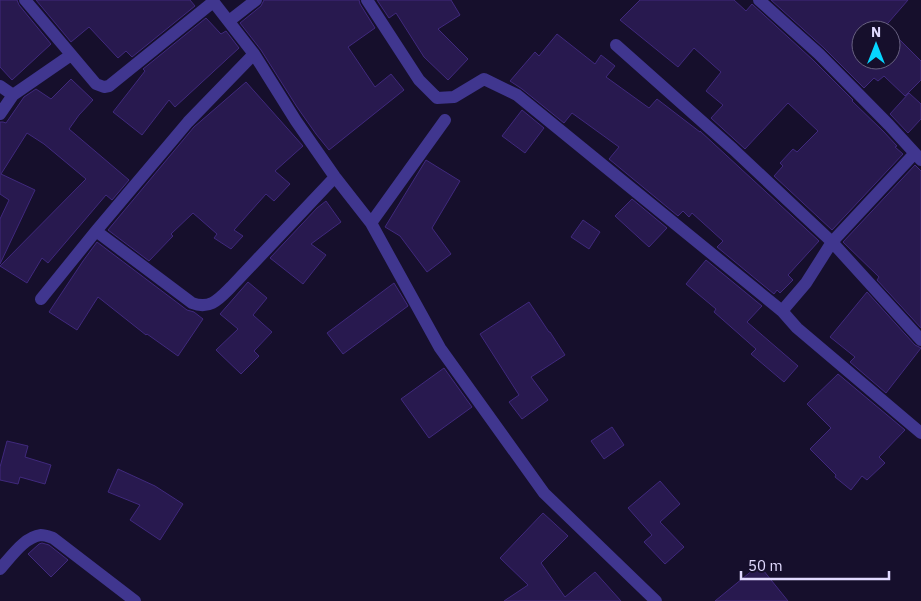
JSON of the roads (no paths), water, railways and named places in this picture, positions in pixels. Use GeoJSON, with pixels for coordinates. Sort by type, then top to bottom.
{"type":"FeatureCollection","features":[{"type":"Feature","properties":{"kind":"street"},"geometry":{"type":"LineString","coordinates":[[26,0],[96,84],[104,87],[109,86],[212,1],[254,54],[296,122],[371,223],[440,348],[544,494],[656,601]]}},
{"type":"Feature","properties":{"kind":"street"},"geometry":{"type":"LineString","coordinates":[[228,21],[256,0]]}},
{"type":"Feature","properties":{"kind":"street"},"geometry":{"type":"LineString","coordinates":[[368,0],[419,80],[437,98],[454,97],[484,78],[517,95],[782,311],[797,328],[921,432]]}},
{"type":"Feature","properties":{"kind":"street"},"geometry":{"type":"LineString","coordinates":[[759,0],[819,54],[917,151],[832,242],[806,283],[782,311]]}},
{"type":"Feature","properties":{"kind":"street"},"geometry":{"type":"LineString","coordinates":[[616,45],[733,149],[832,242],[921,340]]}},
{"type":"Feature","properties":{"kind":"street"},"geometry":{"type":"LineString","coordinates":[[41,299],[188,122],[254,54]]}},
{"type":"Feature","properties":{"kind":"street"},"geometry":{"type":"LineString","coordinates":[[0,114],[13,95],[72,55]]}},
{"type":"Feature","properties":{"kind":"street"},"geometry":{"type":"LineString","coordinates":[[0,86],[13,95]]}},
{"type":"Feature","properties":{"kind":"street"},"geometry":{"type":"LineString","coordinates":[[371,223],[445,120]]}},
{"type":"Feature","properties":{"kind":"street"},"geometry":{"type":"LineString","coordinates":[[96,231],[192,303],[203,306],[212,304],[226,293],[335,177]]}},
{"type":"Feature","properties":{"kind":"street"},"geometry":{"type":"LineString","coordinates":[[0,569],[24,543],[34,537],[43,535],[54,538],[135,601]]}}]}
